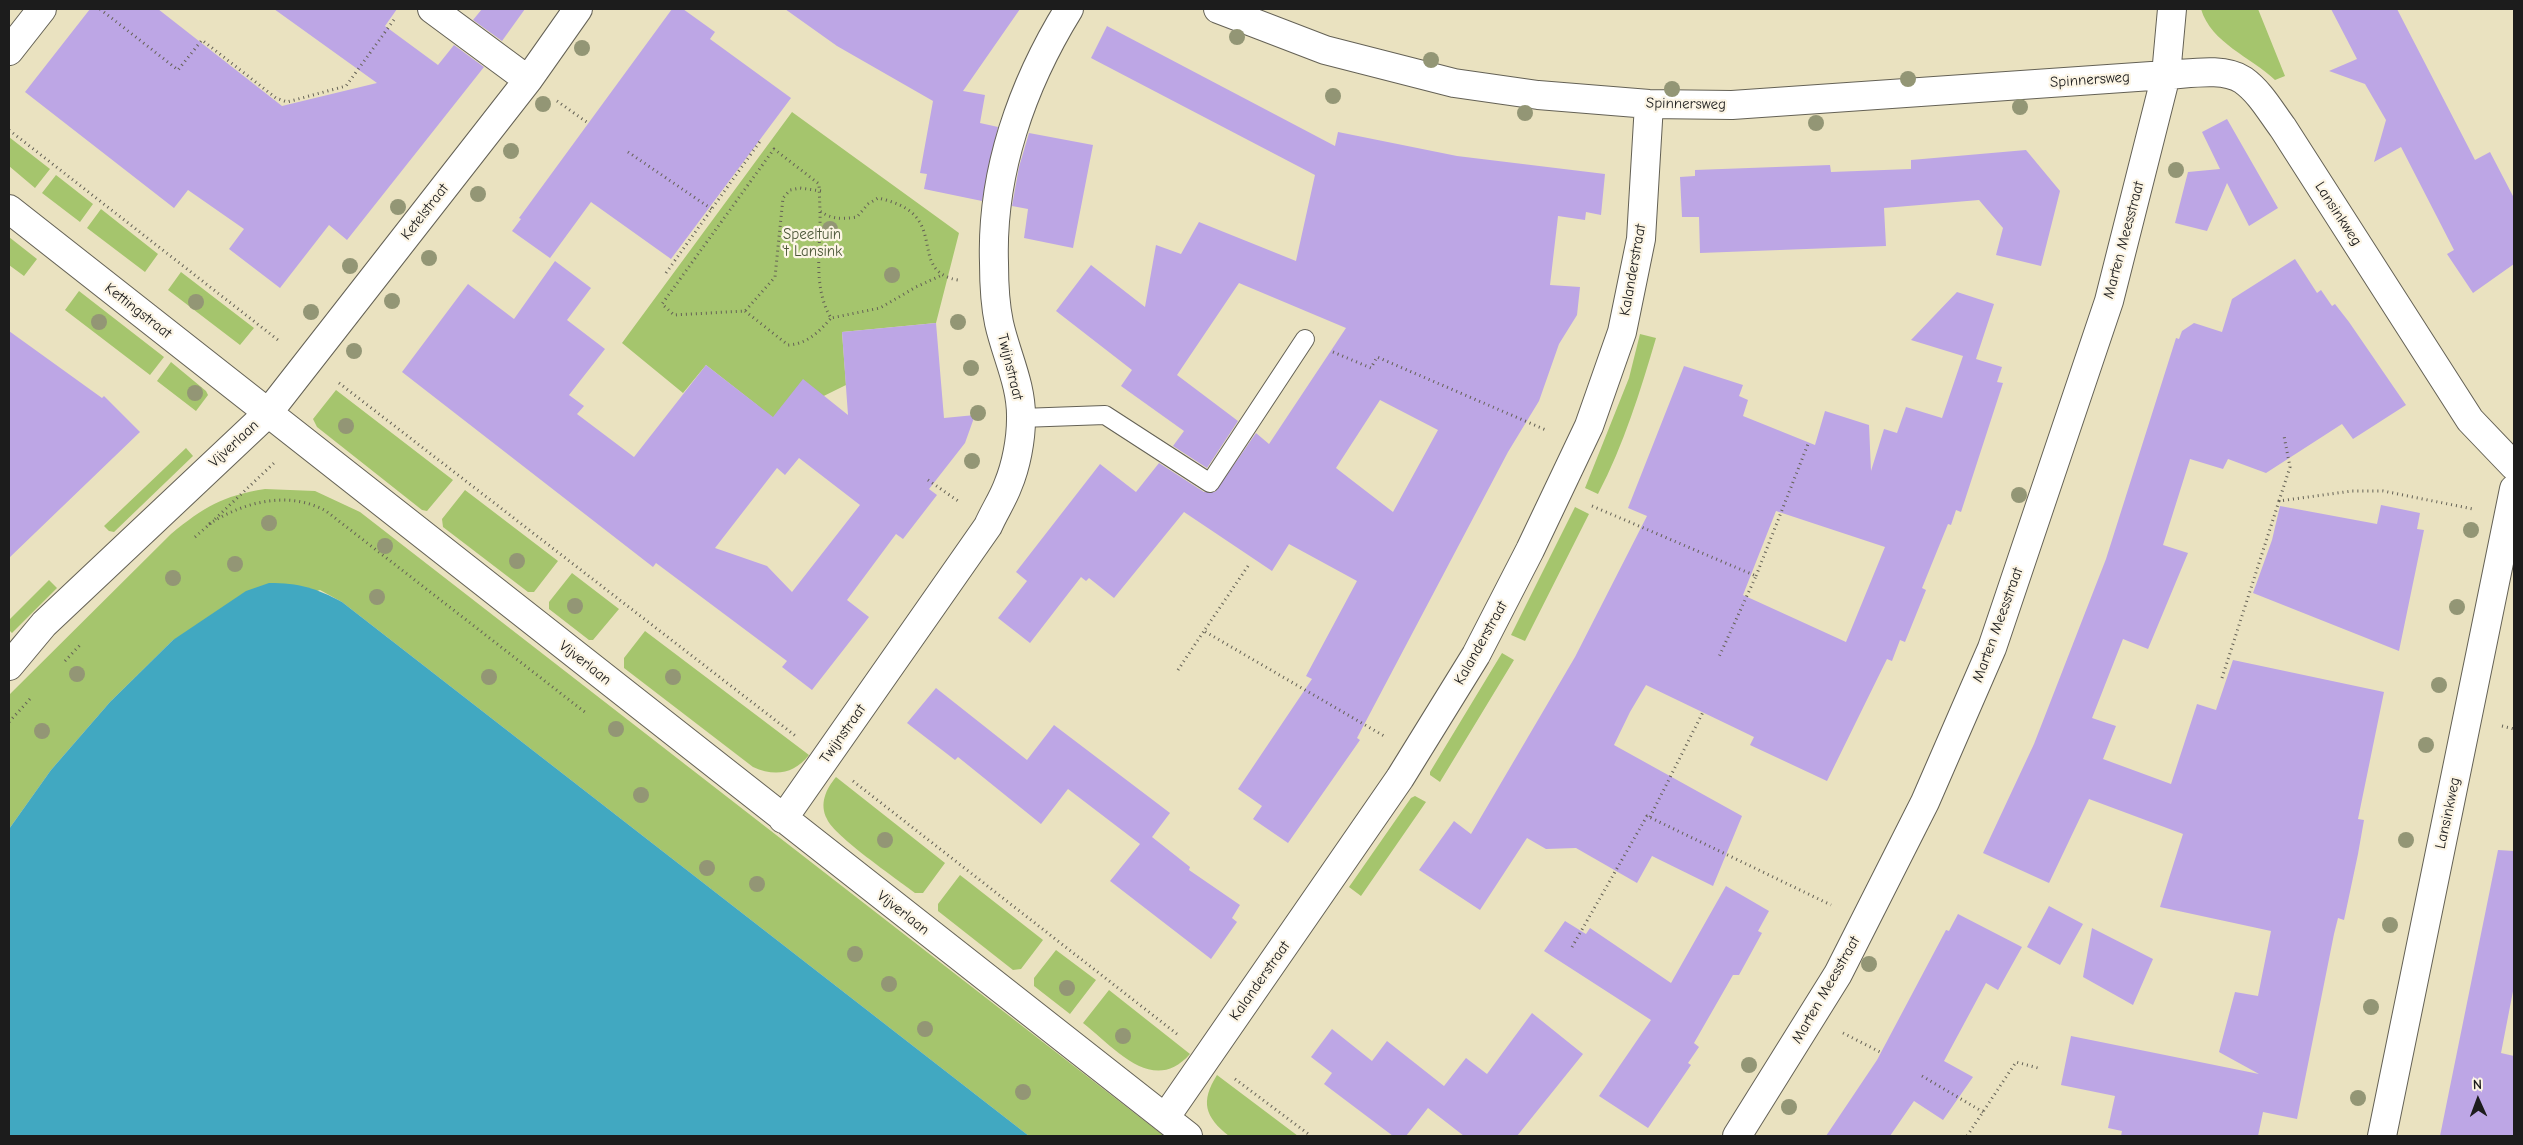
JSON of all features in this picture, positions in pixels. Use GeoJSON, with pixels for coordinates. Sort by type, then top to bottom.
{"type":"FeatureCollection","features":[{"type":"Feature","properties":{"kind":"street"},"geometry":{"type":"LineString","coordinates":[[9,51],[42,9]]}},
{"type":"Feature","properties":{"kind":"street"},"geometry":{"type":"LineString","coordinates":[[432,9],[528,80]]}},
{"type":"Feature","properties":{"kind":"street","name":"Ketelstraat"},"geometry":{"type":"LineString","coordinates":[[268,413],[528,80],[578,9]]}},
{"type":"Feature","properties":{"kind":"street","name":"Twijnstraat"},"geometry":{"type":"LineString","coordinates":[[783,819],[988,526],[1008,485],[1017,453],[1021,418],[1015,376],[999,323],[994,263],[995,210],[1012,131],[1051,38],[1069,9]]}},
{"type":"Feature","properties":{"kind":"street","name":"Spinnersweg"},"geometry":{"type":"LineString","coordinates":[[1218,9],[1325,50],[1454,84],[1538,95],[1648,104],[1732,105],[2166,75]]}},
{"type":"Feature","properties":{"kind":"street"},"geometry":{"type":"LineString","coordinates":[[2166,75],[2172,9]]}},
{"type":"Feature","properties":{"kind":"street","name":"Lansinkweg"},"geometry":{"type":"LineString","coordinates":[[2166,75],[2223,73],[2242,80],[2260,96],[2283,128],[2470,420],[2514,466]]}},
{"type":"Feature","properties":{"kind":"street","name":"Marten Meesstraat"},"geometry":{"type":"LineString","coordinates":[[1737,1136],[1838,974],[1925,802],[1992,648],[2109,301],[2166,75]]}},
{"type":"Feature","properties":{"kind":"street","name":"Kalanderstraat"},"geometry":{"type":"LineString","coordinates":[[1165,1118],[1415,754],[1476,655],[1558,492],[1580,445],[1622,332],[1641,239],[1648,104]]}},
{"type":"Feature","properties":{"kind":"street","name":"Kettingstraat"},"geometry":{"type":"LineString","coordinates":[[9,210],[268,413]]}},
{"type":"Feature","properties":{"kind":"street","name":"Vijverlaan"},"geometry":{"type":"LineString","coordinates":[[9,666],[44,624],[268,413],[1188,1136]]}},
{"type":"Feature","properties":{"kind":"street","name":"Lansinkweg"},"geometry":{"type":"LineString","coordinates":[[2382,1136],[2514,490]]}},
{"type":"Feature","properties":{"kind":"lane"},"geometry":{"type":"LineString","coordinates":[[1021,418],[1105,415],[1210,483],[1305,339]]}},
{"type":"Feature","properties":{"kind":"path"},"geometry":{"type":"LineString","coordinates":[[100,9],[178,70],[202,40],[276,98],[287,102],[346,86],[402,9]]}},
{"type":"Feature","properties":{"kind":"path"},"geometry":{"type":"LineString","coordinates":[[9,130],[279,341],[239,390]]}},
{"type":"Feature","properties":{"kind":"path"},"geometry":{"type":"LineString","coordinates":[[666,274],[761,140]]}},
{"type":"Feature","properties":{"kind":"path"},"geometry":{"type":"LineString","coordinates":[[820,211],[834,218],[857,216],[868,204],[878,198],[891,201],[905,208],[916,217],[922,228],[931,263],[941,274],[880,308],[831,318],[817,334],[799,345],[788,345],[745,311],[674,315],[662,304],[774,150],[820,184],[821,191],[820,211],[820,287],[826,309],[831,318]]}},
{"type":"Feature","properties":{"kind":"path"},"geometry":{"type":"LineString","coordinates":[[628,152],[713,210]]}},
{"type":"Feature","properties":{"kind":"path"},"geometry":{"type":"LineString","coordinates":[[745,311],[775,277],[783,198],[790,190],[800,188],[821,191]]}},
{"type":"Feature","properties":{"kind":"path"},"geometry":{"type":"LineString","coordinates":[[1305,339],[1371,368],[1376,356],[1580,445]]}},
{"type":"Feature","properties":{"kind":"path"},"geometry":{"type":"LineString","coordinates":[[309,360],[825,759],[1207,1058],[1311,1136]]}},
{"type":"Feature","properties":{"kind":"path"},"geometry":{"type":"LineString","coordinates":[[2222,678],[2290,468],[2284,436]]}},
{"type":"Feature","properties":{"kind":"path"},"geometry":{"type":"LineString","coordinates":[[188,543],[300,439]]}},
{"type":"Feature","properties":{"kind":"path"},"geometry":{"type":"LineString","coordinates":[[1718,659],[1756,576],[1808,444]]}},
{"type":"Feature","properties":{"kind":"path"},"geometry":{"type":"LineString","coordinates":[[2279,501],[2352,491],[2383,491],[2509,517]]}},
{"type":"Feature","properties":{"kind":"path"},"geometry":{"type":"LineString","coordinates":[[1558,492],[1756,576]]}},
{"type":"Feature","properties":{"kind":"path"},"geometry":{"type":"LineString","coordinates":[[209,524],[246,505],[270,500],[313,504],[326,511],[594,720]]}},
{"type":"Feature","properties":{"kind":"path"},"geometry":{"type":"LineString","coordinates":[[1178,670],[1248,566]]}},
{"type":"Feature","properties":{"kind":"path"},"geometry":{"type":"LineString","coordinates":[[1204,632],[1415,754]]}},
{"type":"Feature","properties":{"kind":"path"},"geometry":{"type":"LineString","coordinates":[[60,667],[84,640]]}},
{"type":"Feature","properties":{"kind":"path"},"geometry":{"type":"LineString","coordinates":[[9,722],[34,694]]}},
{"type":"Feature","properties":{"kind":"path"},"geometry":{"type":"LineString","coordinates":[[1650,817],[1703,712]]}},
{"type":"Feature","properties":{"kind":"path"},"geometry":{"type":"LineString","coordinates":[[1572,947],[1647,816],[1865,922]]}},
{"type":"Feature","properties":{"kind":"path"},"geometry":{"type":"LineString","coordinates":[[1967,1136],[2016,1062],[2038,1068]]}},
{"type":"Feature","properties":{"kind":"path"},"geometry":{"type":"LineString","coordinates":[[1922,1076],[1983,1112]]}},
{"type":"Feature","properties":{"kind":"green space"},"geometry":{"type":"Polygon","coordinates":[[[2201,9],[2258,9],[2285,76],[2275,80],[2233,49],[2213,31],[2201,9]]]}},
{"type":"Feature","properties":{"kind":"green space","name":"Speeltuin 't Lansink"},"geometry":{"type":"Polygon","coordinates":[[[792,112],[959,233],[936,323],[842,332],[846,385],[769,423],[757,405],[706,365],[683,393],[622,343],[792,112]]]}},
{"type":"Feature","properties":{"kind":"green space"},"geometry":{"type":"Polygon","coordinates":[[[9,137],[50,169],[35,188],[9,166],[9,137]]]}},
{"type":"Feature","properties":{"kind":"green space"},"geometry":{"type":"Polygon","coordinates":[[[56,175],[93,204],[80,222],[42,193],[56,175]]]}},
{"type":"Feature","properties":{"kind":"green space"},"geometry":{"type":"Polygon","coordinates":[[[101,209],[158,254],[145,272],[87,228],[101,209]]]}},
{"type":"Feature","properties":{"kind":"green space"},"geometry":{"type":"Polygon","coordinates":[[[9,237],[37,259],[24,276],[9,265],[9,237]]]}},
{"type":"Feature","properties":{"kind":"green space"},"geometry":{"type":"Polygon","coordinates":[[[181,272],[254,328],[240,345],[168,290],[181,272]]]}},
{"type":"Feature","properties":{"kind":"green space"},"geometry":{"type":"Polygon","coordinates":[[[79,291],[164,357],[150,375],[65,310],[79,291]]]}},
{"type":"Feature","properties":{"kind":"green space"},"geometry":{"type":"Polygon","coordinates":[[[1640,334],[1656,338],[1624,437],[1598,494],[1585,488],[1629,378],[1640,334]]]}},
{"type":"Feature","properties":{"kind":"green space"},"geometry":{"type":"Polygon","coordinates":[[[171,362],[206,391],[208,395],[196,411],[157,381],[171,362]]]}},
{"type":"Feature","properties":{"kind":"green space"},"geometry":{"type":"Polygon","coordinates":[[[336,390],[453,480],[427,511],[422,510],[317,427],[313,419],[336,390]]]}},
{"type":"Feature","properties":{"kind":"green space"},"geometry":{"type":"Polygon","coordinates":[[[186,448],[193,456],[114,532],[109,531],[104,526],[186,448]]]}},
{"type":"Feature","properties":{"kind":"green space"},"geometry":{"type":"Polygon","coordinates":[[[265,489],[315,491],[360,512],[1164,1136],[1029,1136],[342,602],[320,590],[173,640],[110,702],[51,770],[9,829],[9,695],[171,534],[214,504],[237,495],[265,489]]]}},
{"type":"Feature","properties":{"kind":"green space"},"geometry":{"type":"Polygon","coordinates":[[[465,490],[558,561],[534,592],[528,592],[443,527],[442,519],[465,490]]]}},
{"type":"Feature","properties":{"kind":"green space"},"geometry":{"type":"Polygon","coordinates":[[[1575,507],[1589,514],[1525,641],[1511,635],[1575,507]]]}},
{"type":"Feature","properties":{"kind":"green space"},"geometry":{"type":"Polygon","coordinates":[[[572,573],[619,609],[593,640],[589,640],[549,609],[549,602],[572,573]]]}},
{"type":"Feature","properties":{"kind":"green space"},"geometry":{"type":"Polygon","coordinates":[[[49,580],[57,588],[12,633],[9,630],[9,620],[49,580]]]}},
{"type":"Feature","properties":{"kind":"green space"},"geometry":{"type":"Polygon","coordinates":[[[645,631],[809,755],[797,766],[784,772],[769,772],[753,767],[624,668],[624,658],[645,631]]]}},
{"type":"Feature","properties":{"kind":"green space"},"geometry":{"type":"Polygon","coordinates":[[[1502,653],[1514,660],[1440,782],[1430,775],[1430,772],[1502,653]]]}},
{"type":"Feature","properties":{"kind":"green space"},"geometry":{"type":"Polygon","coordinates":[[[836,777],[945,863],[923,893],[915,893],[881,868],[841,836],[832,826],[825,813],[824,802],[829,787],[836,777]]]}},
{"type":"Feature","properties":{"kind":"green space"},"geometry":{"type":"Polygon","coordinates":[[[1415,796],[1426,802],[1361,896],[1349,887],[1411,798],[1415,796]]]}},
{"type":"Feature","properties":{"kind":"green space"},"geometry":{"type":"Polygon","coordinates":[[[960,875],[1043,940],[1021,969],[1013,970],[938,911],[938,904],[960,875]]]}},
{"type":"Feature","properties":{"kind":"green space"},"geometry":{"type":"Polygon","coordinates":[[[1056,950],[1096,980],[1070,1014],[1034,986],[1034,978],[1056,950]]]}},
{"type":"Feature","properties":{"kind":"green space"},"geometry":{"type":"Polygon","coordinates":[[[1109,990],[1190,1054],[1176,1066],[1162,1070],[1148,1069],[1135,1064],[1121,1055],[1083,1023],[1109,990]]]}},
{"type":"Feature","properties":{"kind":"green space"},"geometry":{"type":"Polygon","coordinates":[[[1217,1075],[1298,1136],[1229,1136],[1215,1122],[1208,1108],[1208,1093],[1217,1075]]]}},
{"type":"Feature","properties":{"kind":"water"},"geometry":{"type":"Polygon","coordinates":[[[269,583],[307,587],[342,602],[1029,1136],[9,1136],[9,829],[51,770],[110,702],[173,640],[246,591],[269,583]]]}},
{"type":"Feature","properties":{"kind":"building"},"geometry":{"type":"Polygon","coordinates":[[[90,9],[158,9],[282,106],[377,83],[274,9],[397,9],[385,26],[438,65],[454,45],[484,67],[347,240],[329,225],[280,288],[229,249],[244,229],[188,190],[174,208],[25,92],[90,9]]]}},
{"type":"Feature","properties":{"kind":"building"},"geometry":{"type":"Polygon","coordinates":[[[482,9],[525,9],[502,41],[473,20],[482,9]]]}},
{"type":"Feature","properties":{"kind":"building"},"geometry":{"type":"Polygon","coordinates":[[[672,9],[683,9],[715,32],[710,39],[791,98],[671,259],[591,202],[550,258],[512,231],[521,219],[519,218],[672,9]]]}},
{"type":"Feature","properties":{"kind":"building"},"geometry":{"type":"Polygon","coordinates":[[[785,9],[1020,9],[963,91],[985,95],[980,123],[998,127],[982,201],[924,189],[927,174],[920,173],[933,101],[837,46],[785,9]]]}},
{"type":"Feature","properties":{"kind":"building"},"geometry":{"type":"Polygon","coordinates":[[[2331,9],[2397,9],[2475,160],[2490,152],[2514,198],[2514,264],[2473,293],[2447,254],[2454,250],[2401,147],[2374,162],[2386,120],[2365,84],[2329,71],[2357,59],[2331,9]]]}},
{"type":"Feature","properties":{"kind":"building"},"geometry":{"type":"Polygon","coordinates":[[[1107,26],[1335,146],[1338,132],[1457,156],[1605,174],[1601,215],[1586,212],[1585,220],[1558,216],[1550,285],[1580,287],[1577,315],[1559,344],[1539,401],[1508,452],[1357,738],[1360,740],[1288,843],[1253,819],[1262,806],[1238,789],[1312,679],[1306,676],[1357,581],[1289,544],[1272,571],[1184,512],[1114,598],[1089,578],[1086,581],[1081,577],[1030,643],[998,618],[1027,581],[1016,572],[1100,464],[1136,492],[1159,463],[1204,492],[1215,492],[1256,433],[1269,444],[1346,328],[1239,283],[1177,375],[1238,421],[1207,468],[1173,446],[1184,431],[1121,386],[1132,370],[1056,311],[1091,265],[1145,307],[1156,245],[1181,254],[1199,222],[1296,261],[1315,175],[1091,58],[1107,26]],[[1380,400],[1336,468],[1393,512],[1438,430],[1380,400]]]}},
{"type":"Feature","properties":{"kind":"building"},"geometry":{"type":"Polygon","coordinates":[[[2227,119],[2278,208],[2249,226],[2227,183],[2207,231],[2175,223],[2188,172],[2220,169],[2202,132],[2227,119]]]}},
{"type":"Feature","properties":{"kind":"building"},"geometry":{"type":"Polygon","coordinates":[[[1029,133],[1093,145],[1073,248],[1024,238],[1028,209],[1012,206],[1019,167],[1029,133]]]}},
{"type":"Feature","properties":{"kind":"building"},"geometry":{"type":"Polygon","coordinates":[[[2026,150],[2060,191],[2041,266],[1996,255],[2003,228],[1979,200],[1884,208],[1886,246],[1700,253],[1699,217],[1682,217],[1680,177],[1695,176],[1695,170],[1830,165],[1831,172],[1911,169],[1911,160],[2026,150]]]}},
{"type":"Feature","properties":{"kind":"building"},"geometry":{"type":"Polygon","coordinates":[[[2295,259],[2317,293],[2321,290],[2332,306],[2335,304],[2349,322],[2406,405],[2353,439],[2342,424],[2266,473],[2228,459],[2223,469],[2190,459],[2163,545],[2188,553],[2148,649],[2123,639],[2092,718],[2116,726],[2103,759],[2171,784],[2197,704],[2216,710],[2233,660],[2384,692],[2358,819],[2364,820],[2358,854],[2344,920],[2338,918],[2334,934],[2297,1119],[2263,1112],[2258,1136],[2121,1136],[2122,1131],[2108,1128],[2115,1096],[2061,1085],[2071,1036],[2259,1074],[2219,1052],[2235,992],[2258,996],[2271,931],[2160,907],[2183,834],[2089,799],[2049,883],[1983,853],[2034,744],[2106,559],[2176,338],[2179,339],[2182,331],[2194,323],[2222,332],[2232,299],[2295,259]]]}},
{"type":"Feature","properties":{"kind":"building"},"geometry":{"type":"Polygon","coordinates":[[[555,261],[591,288],[567,320],[605,349],[569,395],[584,406],[577,414],[634,457],[706,365],[773,417],[803,379],[848,415],[842,332],[936,323],[944,418],[975,415],[965,443],[929,489],[937,495],[903,539],[896,534],[847,600],[869,617],[812,690],[782,667],[787,661],[656,563],[653,567],[402,372],[468,284],[514,319],[555,261]],[[799,458],[785,475],[777,468],[715,548],[767,566],[792,592],[860,505],[799,458]]]}},
{"type":"Feature","properties":{"kind":"building"},"geometry":{"type":"Polygon","coordinates":[[[1957,292],[1994,304],[1976,359],[2002,367],[1997,382],[2003,383],[1961,512],[1956,510],[1951,525],[1948,524],[1922,588],[1926,590],[1905,642],[1900,640],[1892,661],[1887,659],[1827,781],[1750,745],[1754,737],[1646,685],[1614,745],[1742,816],[1713,886],[1652,856],[1637,883],[1576,848],[1546,849],[1527,838],[1480,910],[1419,870],[1454,821],[1471,834],[1575,657],[1647,516],[1628,508],[1684,366],[1743,385],[1739,396],[1748,400],[1743,416],[1815,445],[1825,411],[1869,425],[1871,471],[1884,429],[1897,433],[1906,407],[1942,418],[1963,356],[1911,340],[1957,292]],[[1776,511],[1743,595],[1846,642],[1885,547],[1776,511]]]}},
{"type":"Feature","properties":{"kind":"building"},"geometry":{"type":"Polygon","coordinates":[[[9,331],[102,398],[104,396],[140,432],[9,558],[9,331]]]}},
{"type":"Feature","properties":{"kind":"building"},"geometry":{"type":"Polygon","coordinates":[[[2381,505],[2420,513],[2417,529],[2424,530],[2399,651],[2253,593],[2272,540],[2280,506],[2377,524],[2381,505]]]}},
{"type":"Feature","properties":{"kind":"building"},"geometry":{"type":"Polygon","coordinates":[[[936,688],[1027,760],[1054,725],[1170,813],[1152,837],[1190,867],[1189,870],[1240,905],[1232,918],[1237,922],[1211,959],[1110,881],[1140,844],[1068,789],[1041,824],[958,757],[955,760],[907,723],[936,688]]]}},
{"type":"Feature","properties":{"kind":"building"},"geometry":{"type":"Polygon","coordinates":[[[2498,850],[2514,851],[2514,986],[2501,1053],[2514,1056],[2514,1136],[2440,1136],[2498,850]]]}},
{"type":"Feature","properties":{"kind":"building"},"geometry":{"type":"Polygon","coordinates":[[[1726,886],[1769,911],[1758,931],[1762,933],[1739,975],[1733,975],[1694,1043],[1699,1047],[1688,1063],[1691,1065],[1648,1128],[1599,1096],[1651,1020],[1544,951],[1565,921],[1586,934],[1590,928],[1671,983],[1726,886]]]}},
{"type":"Feature","properties":{"kind":"building"},"geometry":{"type":"Polygon","coordinates":[[[2049,906],[2083,924],[2060,965],[2027,947],[2049,906]]]}},
{"type":"Feature","properties":{"kind":"building"},"geometry":{"type":"Polygon","coordinates":[[[1958,914],[2022,947],[1998,990],[1986,983],[1944,1061],[1973,1077],[1943,1120],[1914,1101],[1890,1136],[1826,1136],[1877,1060],[1946,930],[1949,931],[1958,914]]]}},
{"type":"Feature","properties":{"kind":"building"},"geometry":{"type":"Polygon","coordinates":[[[2092,928],[2153,959],[2133,1005],[2083,977],[2092,928]]]}},
{"type":"Feature","properties":{"kind":"building"},"geometry":{"type":"Polygon","coordinates":[[[1532,1013],[1583,1054],[1517,1136],[1464,1136],[1428,1108],[1406,1136],[1393,1136],[1324,1084],[1332,1073],[1311,1057],[1332,1029],[1372,1061],[1387,1041],[1444,1086],[1466,1058],[1487,1074],[1532,1013]]]}}]}
